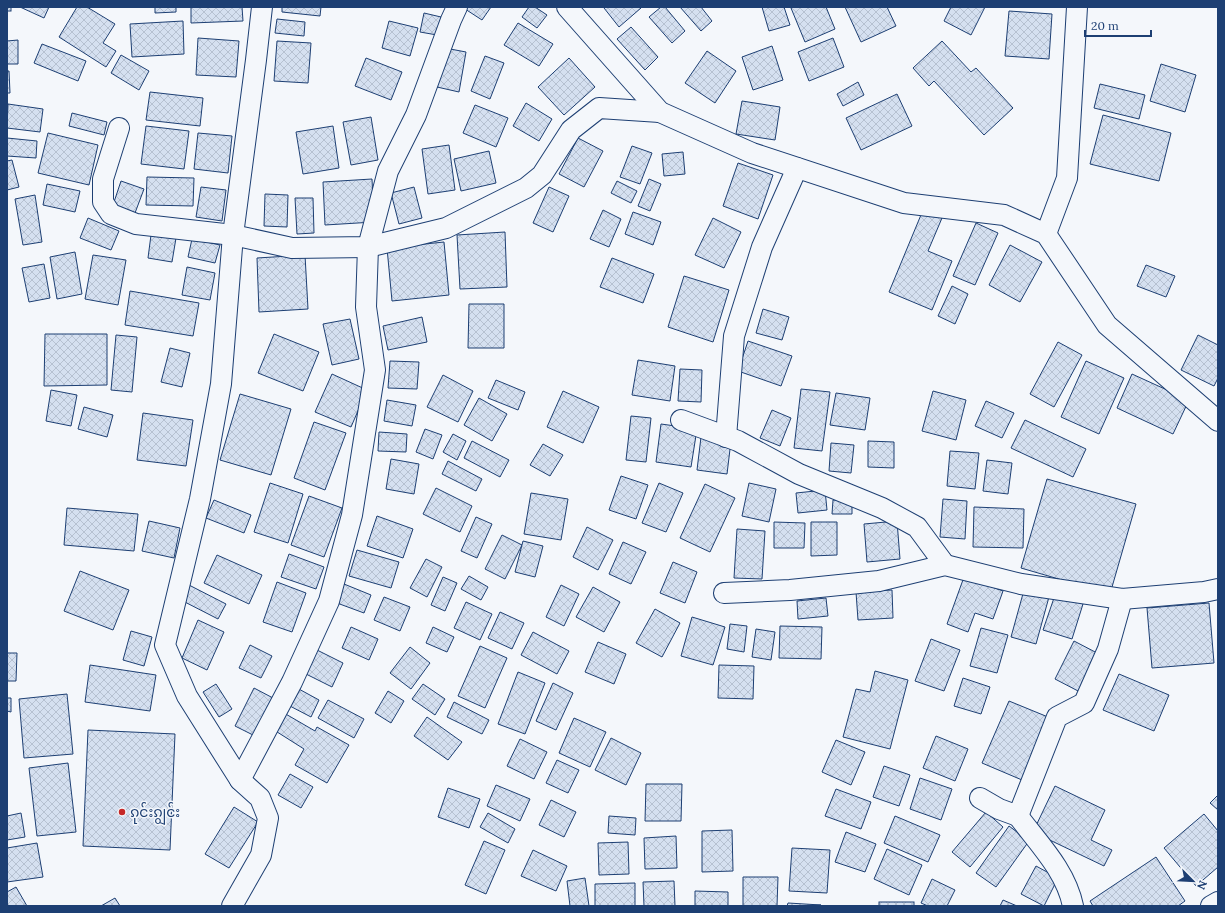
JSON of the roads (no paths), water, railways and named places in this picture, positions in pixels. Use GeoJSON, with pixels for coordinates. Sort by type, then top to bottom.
{"type":"FeatureCollection","features":[{"type":"Feature","properties":{"kind":"street"},"geometry":{"type":"LineString","coordinates":[[232,906],[261,855],[268,818],[260,798],[240,780],[187,696],[165,645],[200,499],[221,384],[233,235],[262,7]]}},
{"type":"Feature","properties":{"kind":"street"},"geometry":{"type":"LineString","coordinates":[[240,780],[292,682],[330,601],[352,515],[375,370],[366,307],[368,247],[388,171],[416,115],[450,20],[457,7]]}},
{"type":"Feature","properties":{"kind":"street"},"geometry":{"type":"LineString","coordinates":[[567,7],[660,112]]}},
{"type":"Feature","properties":{"kind":"street"},"geometry":{"type":"LineString","coordinates":[[1046,234],[1067,178],[1077,7]]}},
{"type":"Feature","properties":{"kind":"street"},"geometry":{"type":"LineString","coordinates":[[119,128],[103,179],[103,202],[111,214],[136,224],[233,235],[292,248],[368,247],[446,228],[526,188],[542,175],[571,130],[599,108],[660,112],[752,153],[904,203],[1004,215],[1046,234],[1106,325],[1218,421]]}},
{"type":"Feature","properties":{"kind":"street"},"geometry":{"type":"LineString","coordinates":[[726,437],[734,336],[762,247],[797,168]]}},
{"type":"Feature","properties":{"kind":"street"},"geometry":{"type":"LineString","coordinates":[[681,420],[738,442],[799,474],[882,508],[917,528],[945,565]]}},
{"type":"Feature","properties":{"kind":"street"},"geometry":{"type":"LineString","coordinates":[[724,592],[790,590],[879,581],[945,565],[1020,584],[1122,599],[1204,592],[1218,589]]}},
{"type":"Feature","properties":{"kind":"street"},"geometry":{"type":"LineString","coordinates":[[1018,816],[1057,717],[1084,702],[1108,649],[1122,599]]}},
{"type":"Feature","properties":{"kind":"street"},"geometry":{"type":"LineString","coordinates":[[980,798],[1018,816],[1058,867],[1073,906]]}},
{"type":"Feature","properties":{"kind":"street"},"geometry":{"type":"LineString","coordinates":[[1211,906],[1218,902]]}},
{"type":"Feature","properties":{"kind":"place","name":"ၵုင်းၵျွင်း"},"geometry":{"type":"Point","coordinates":[122,812]}}]}
